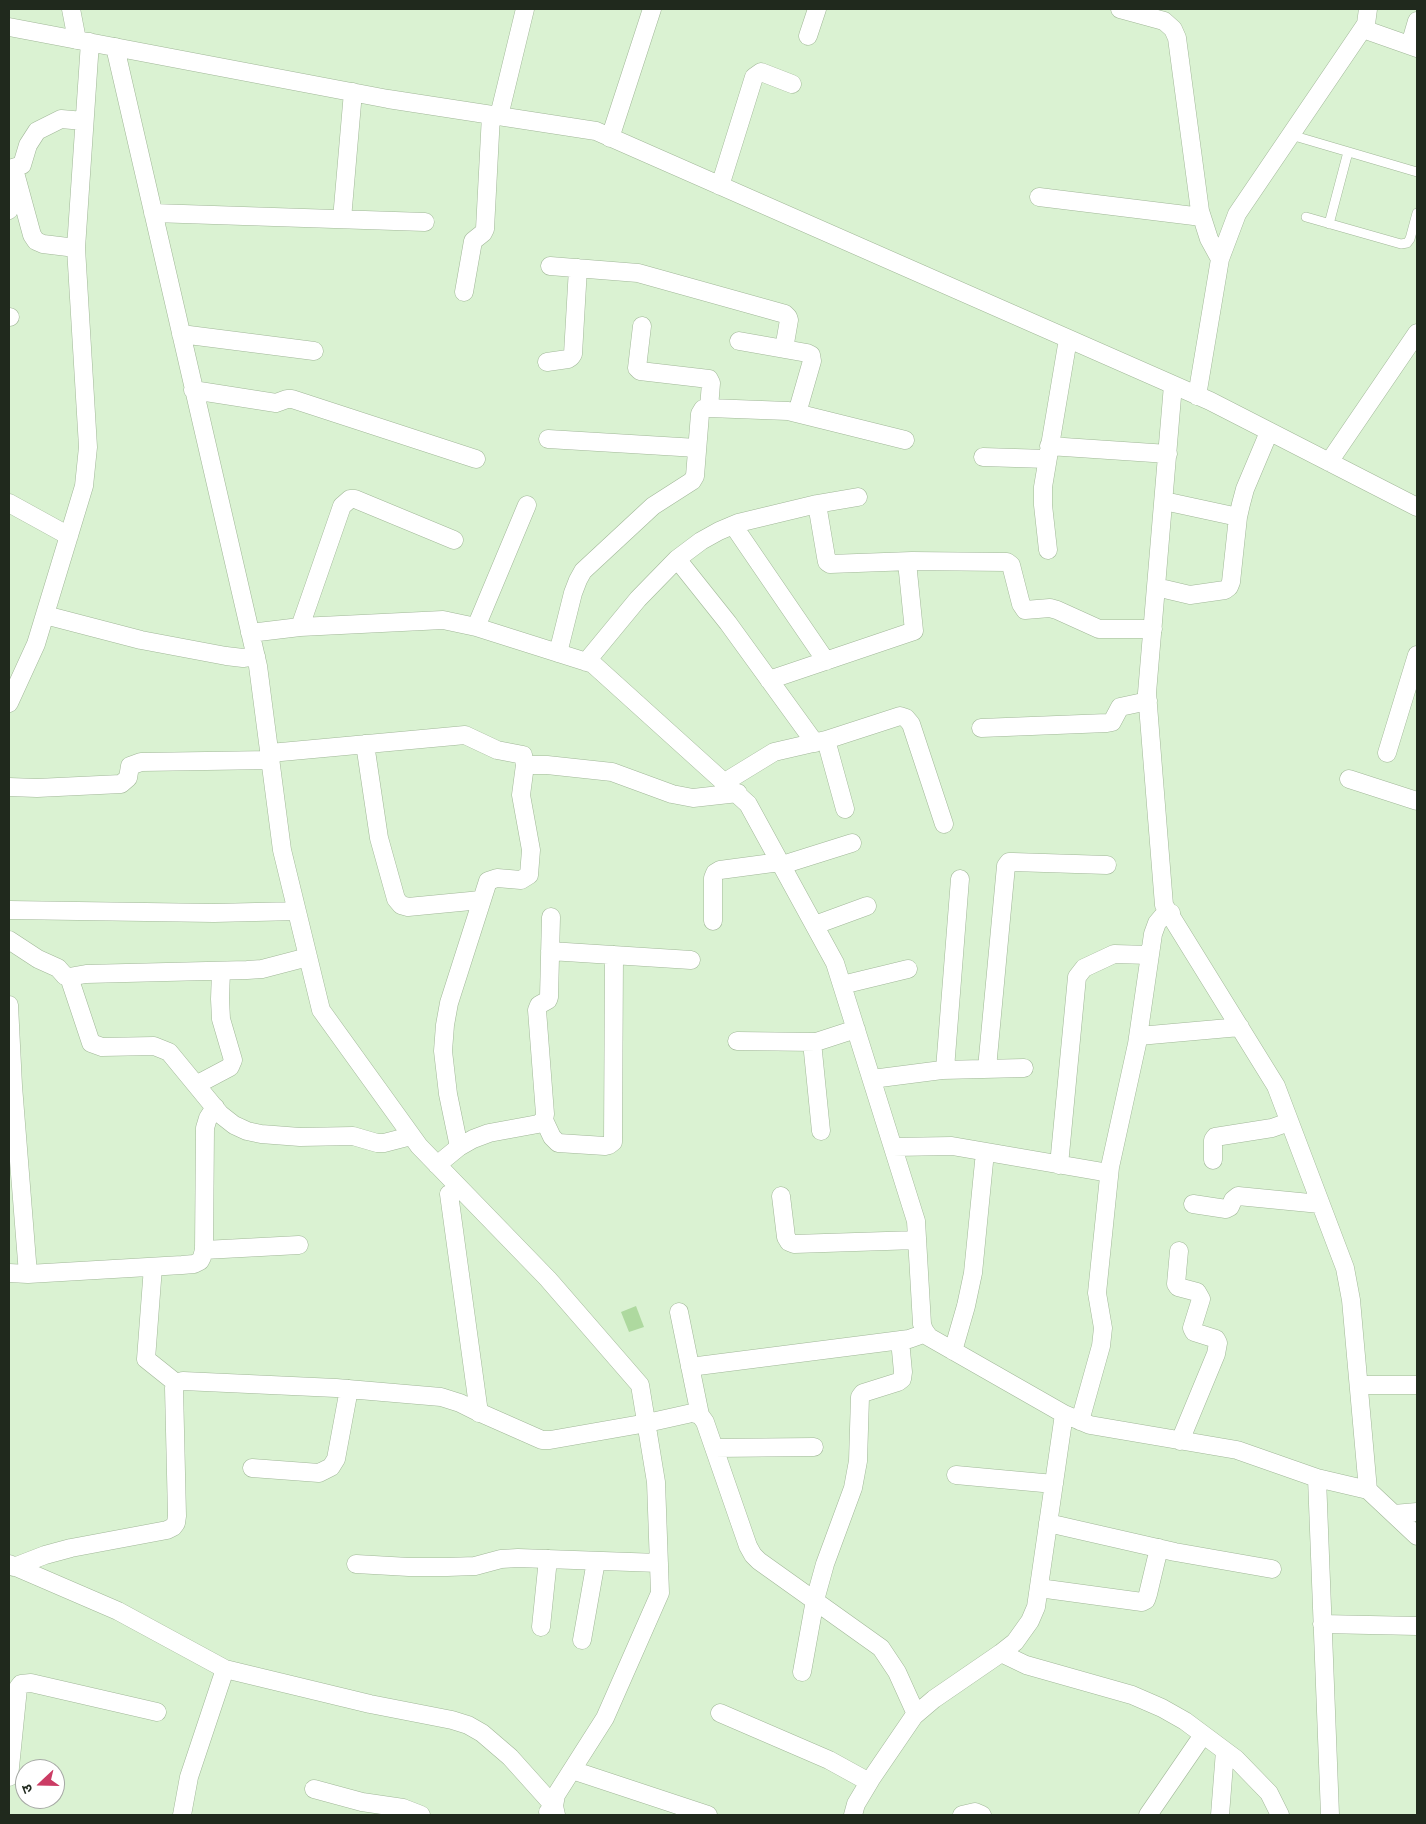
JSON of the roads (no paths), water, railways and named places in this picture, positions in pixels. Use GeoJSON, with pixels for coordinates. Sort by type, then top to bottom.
{"type":"FeatureCollection","features":[{"type":"Feature","properties":{"kind":"street"},"geometry":{"type":"LineString","coordinates":[[9,703],[36,644],[45,615],[84,486],[88,447],[76,248],[84,121],[83,41],[71,9]]}},
{"type":"Feature","properties":{"kind":"street"},"geometry":{"type":"LineString","coordinates":[[464,292],[473,241],[485,229],[495,116],[525,9]]}},
{"type":"Feature","properties":{"kind":"street"},"geometry":{"type":"LineString","coordinates":[[610,138],[652,9]]}},
{"type":"Feature","properties":{"kind":"street"},"geometry":{"type":"LineString","coordinates":[[808,36],[817,9]]}},
{"type":"Feature","properties":{"kind":"street"},"geometry":{"type":"LineString","coordinates":[[1120,9],[1164,21],[1173,29],[1177,38],[1202,217],[1209,239],[1220,259]]}},
{"type":"Feature","properties":{"kind":"street"},"geometry":{"type":"LineString","coordinates":[[1197,396],[1220,259],[1237,214],[1363,29],[1366,24],[1368,9]]}},
{"type":"Feature","properties":{"kind":"street"},"geometry":{"type":"LineString","coordinates":[[1363,29],[1414,46],[1417,21]]}},
{"type":"Feature","properties":{"kind":"street"},"geometry":{"type":"LineString","coordinates":[[9,27],[353,92],[596,132],[1174,385],[1417,507]]}},
{"type":"Feature","properties":{"kind":"street"},"geometry":{"type":"LineString","coordinates":[[115,47],[256,656],[282,850],[321,1010],[419,1146],[548,1279],[640,1385],[656,1482],[660,1593],[605,1718],[556,1796],[552,1812]]}},
{"type":"Feature","properties":{"kind":"street"},"geometry":{"type":"LineString","coordinates":[[720,186],[754,77],[761,72],[792,84]]}},
{"type":"Feature","properties":{"kind":"street"},"geometry":{"type":"LineString","coordinates":[[342,219],[353,92]]}},
{"type":"Feature","properties":{"kind":"street"},"geometry":{"type":"LineString","coordinates":[[76,248],[43,244],[36,241],[32,236],[18,186],[11,169],[22,165],[28,145],[37,131],[61,119],[84,121]]}},
{"type":"Feature","properties":{"kind":"street"},"geometry":{"type":"LineString","coordinates":[[9,210],[18,186]]}},
{"type":"Feature","properties":{"kind":"street"},"geometry":{"type":"LineString","coordinates":[[1039,197],[1202,217]]}},
{"type":"Feature","properties":{"kind":"street"},"geometry":{"type":"LineString","coordinates":[[153,213],[424,222]]}},
{"type":"Feature","properties":{"kind":"street"},"geometry":{"type":"LineString","coordinates":[[550,266],[638,272],[785,314],[789,320],[784,349]]}},
{"type":"Feature","properties":{"kind":"street"},"geometry":{"type":"LineString","coordinates":[[547,362],[568,359],[573,354],[578,268]]}},
{"type":"Feature","properties":{"kind":"street"},"geometry":{"type":"LineString","coordinates":[[642,326],[637,368],[640,371],[709,380],[711,384],[709,408]]}},
{"type":"Feature","properties":{"kind":"street"},"geometry":{"type":"LineString","coordinates":[[1329,462],[1417,333]]}},
{"type":"Feature","properties":{"kind":"street"},"geometry":{"type":"LineString","coordinates":[[181,334],[314,351]]}},
{"type":"Feature","properties":{"kind":"street"},"geometry":{"type":"LineString","coordinates":[[1048,550],[1043,487],[1068,339]]}},
{"type":"Feature","properties":{"kind":"street"},"geometry":{"type":"LineString","coordinates":[[739,340],[807,353],[811,356],[812,361],[798,413]]}},
{"type":"Feature","properties":{"kind":"street"},"geometry":{"type":"LineString","coordinates":[[1174,385],[1152,629],[1148,701],[1164,905],[1171,913],[1276,1086],[1345,1268],[1351,1300],[1368,1490]]}},
{"type":"Feature","properties":{"kind":"street"},"geometry":{"type":"LineString","coordinates":[[193,390],[276,403],[292,399],[476,459]]}},
{"type":"Feature","properties":{"kind":"street"},"geometry":{"type":"LineString","coordinates":[[558,653],[573,593],[583,572],[592,561],[653,506],[692,481],[695,476],[700,414],[703,409],[798,413],[905,440]]}},
{"type":"Feature","properties":{"kind":"street"},"geometry":{"type":"LineString","coordinates":[[1156,587],[1190,595],[1225,590],[1229,587],[1238,517],[1246,489],[1269,432]]}},
{"type":"Feature","properties":{"kind":"street"},"geometry":{"type":"LineString","coordinates":[[548,439],[697,448]]}},
{"type":"Feature","properties":{"kind":"street"},"geometry":{"type":"LineString","coordinates":[[983,457],[1048,453],[1168,454]]}},
{"type":"Feature","properties":{"kind":"street"},"geometry":{"type":"LineString","coordinates":[[586,662],[638,599],[677,560],[701,541],[733,525],[817,504],[858,497]]}},
{"type":"Feature","properties":{"kind":"street"},"geometry":{"type":"LineString","coordinates":[[300,627],[342,506],[350,499],[355,499],[454,540]]}},
{"type":"Feature","properties":{"kind":"street"},"geometry":{"type":"LineString","coordinates":[[1164,501],[1238,517]]}},
{"type":"Feature","properties":{"kind":"street"},"geometry":{"type":"LineString","coordinates":[[9,503],[68,536]]}},
{"type":"Feature","properties":{"kind":"street"},"geometry":{"type":"LineString","coordinates":[[817,504],[827,562],[830,564],[1007,562],[1011,565],[1021,604],[1025,610],[1050,608],[1099,628],[1152,629]]}},
{"type":"Feature","properties":{"kind":"street"},"geometry":{"type":"LineString","coordinates":[[476,627],[527,505]]}},
{"type":"Feature","properties":{"kind":"street"},"geometry":{"type":"LineString","coordinates":[[733,525],[826,661]]}},
{"type":"Feature","properties":{"kind":"street"},"geometry":{"type":"LineString","coordinates":[[677,560],[728,623],[769,680],[820,742],[845,809]]}},
{"type":"Feature","properties":{"kind":"street"},"geometry":{"type":"LineString","coordinates":[[769,680],[914,631],[907,562]]}},
{"type":"Feature","properties":{"kind":"street"},"geometry":{"type":"LineString","coordinates":[[45,615],[141,640],[243,658],[256,656]]}},
{"type":"Feature","properties":{"kind":"street"},"geometry":{"type":"LineString","coordinates":[[250,633],[300,627],[434,620],[476,627],[593,664],[748,804],[835,963],[913,1212],[917,1240],[922,1324],[929,1337],[1072,1417],[1090,1425],[1237,1450],[1317,1478],[1368,1490],[1417,1536]]}},
{"type":"Feature","properties":{"kind":"street"},"geometry":{"type":"LineString","coordinates":[[1387,753],[1417,655]]}},
{"type":"Feature","properties":{"kind":"street"},"geometry":{"type":"LineString","coordinates":[[981,728],[1107,723],[1112,722],[1120,707],[1148,701]]}},
{"type":"Feature","properties":{"kind":"street"},"geometry":{"type":"LineString","coordinates":[[525,766],[547,765],[612,772],[672,794],[693,798],[731,787],[774,752],[820,742],[900,716],[906,718],[911,724],[944,824]]}},
{"type":"Feature","properties":{"kind":"street"},"geometry":{"type":"LineString","coordinates":[[9,787],[37,788],[121,784],[126,782],[130,766],[141,762],[270,756],[365,744],[465,735],[497,750],[522,756],[525,766],[521,795],[531,850],[529,875],[521,880],[492,879],[488,881],[480,900],[450,1004],[446,1025],[443,1051],[448,1094],[458,1147]]}},
{"type":"Feature","properties":{"kind":"street"},"geometry":{"type":"LineString","coordinates":[[365,744],[379,838],[396,899],[401,905],[408,907],[480,900]]}},
{"type":"Feature","properties":{"kind":"street"},"geometry":{"type":"LineString","coordinates":[[1348,779],[1417,801]]}},
{"type":"Feature","properties":{"kind":"street"},"geometry":{"type":"LineString","coordinates":[[713,921],[714,878],[715,873],[720,870],[781,864],[852,843]]}},
{"type":"Feature","properties":{"kind":"street"},"geometry":{"type":"LineString","coordinates":[[987,1068],[1006,866],[1009,862],[1107,865]]}},
{"type":"Feature","properties":{"kind":"street"},"geometry":{"type":"LineString","coordinates":[[945,1070],[960,879]]}},
{"type":"Feature","properties":{"kind":"street"},"geometry":{"type":"LineString","coordinates":[[815,925],[867,906]]}},
{"type":"Feature","properties":{"kind":"street"},"geometry":{"type":"LineString","coordinates":[[9,910],[214,913],[297,911]]}},
{"type":"Feature","properties":{"kind":"street"},"geometry":{"type":"LineString","coordinates":[[852,1815],[869,1782],[916,1714],[934,1699],[1015,1642],[1030,1621],[1036,1607],[1054,1484],[1072,1417],[1101,1346],[1103,1328],[1097,1293],[1109,1173],[1139,1036],[1153,934],[1157,923],[1162,917],[1171,913]]}},
{"type":"Feature","properties":{"kind":"street"},"geometry":{"type":"LineString","coordinates":[[437,1165],[458,1147],[488,1133],[538,1124],[544,1120],[546,1114],[537,1010],[549,997],[551,917]]}},
{"type":"Feature","properties":{"kind":"street"},"geometry":{"type":"LineString","coordinates":[[9,940],[38,960],[58,968],[65,976],[69,977],[86,974],[262,969],[308,957]]}},
{"type":"Feature","properties":{"kind":"street"},"geometry":{"type":"LineString","coordinates":[[550,951],[691,960]]}},
{"type":"Feature","properties":{"kind":"street"},"geometry":{"type":"LineString","coordinates":[[1060,1165],[1077,977],[1084,968],[1114,954],[1150,955]]}},
{"type":"Feature","properties":{"kind":"street"},"geometry":{"type":"LineString","coordinates":[[544,1120],[552,1137],[558,1143],[605,1146],[613,1142],[614,955]]}},
{"type":"Feature","properties":{"kind":"street"},"geometry":{"type":"LineString","coordinates":[[842,985],[908,969]]}},
{"type":"Feature","properties":{"kind":"street"},"geometry":{"type":"LineString","coordinates":[[196,1085],[230,1067],[233,1060],[220,1014],[221,971]]}},
{"type":"Feature","properties":{"kind":"street"},"geometry":{"type":"LineString","coordinates":[[69,977],[91,1043],[102,1047],[154,1046],[169,1052],[215,1107],[234,1125],[247,1131],[261,1134],[300,1137],[353,1136],[377,1144],[384,1144],[411,1136]]}},
{"type":"Feature","properties":{"kind":"street"},"geometry":{"type":"LineString","coordinates":[[9,1005],[12,1117],[28,1274]]}},
{"type":"Feature","properties":{"kind":"street"},"geometry":{"type":"LineString","coordinates":[[1139,1036],[1240,1027]]}},
{"type":"Feature","properties":{"kind":"street"},"geometry":{"type":"LineString","coordinates":[[737,1041],[822,1041],[856,1029]]}},
{"type":"Feature","properties":{"kind":"street"},"geometry":{"type":"LineString","coordinates":[[812,1042],[821,1131]]}},
{"type":"Feature","properties":{"kind":"street"},"geometry":{"type":"LineString","coordinates":[[872,1079],[945,1070],[1024,1068]]}},
{"type":"Feature","properties":{"kind":"street"},"geometry":{"type":"LineString","coordinates":[[9,1273],[28,1274],[194,1264],[202,1257],[204,1250],[205,1128],[208,1118],[215,1107]]}},
{"type":"Feature","properties":{"kind":"street"},"geometry":{"type":"LineString","coordinates":[[1212,1160],[1215,1136],[1272,1128],[1289,1122]]}},
{"type":"Feature","properties":{"kind":"street"},"geometry":{"type":"LineString","coordinates":[[893,1147],[944,1146],[1109,1173]]}},
{"type":"Feature","properties":{"kind":"street"},"geometry":{"type":"LineString","coordinates":[[953,1351],[973,1273],[985,1152]]}},
{"type":"Feature","properties":{"kind":"street"},"geometry":{"type":"LineString","coordinates":[[461,1190],[449,1194],[479,1412]]}},
{"type":"Feature","properties":{"kind":"street"},"geometry":{"type":"LineString","coordinates":[[781,1196],[786,1237],[788,1242],[794,1244],[917,1240]]}},
{"type":"Feature","properties":{"kind":"street"},"geometry":{"type":"LineString","coordinates":[[1193,1204],[1226,1209],[1230,1207],[1233,1200],[1238,1196],[1320,1204]]}},
{"type":"Feature","properties":{"kind":"street"},"geometry":{"type":"LineString","coordinates":[[204,1250],[299,1245]]}},
{"type":"Feature","properties":{"kind":"street"},"geometry":{"type":"LineString","coordinates":[[1179,1251],[1176,1284],[1178,1287],[1197,1292],[1200,1298],[1192,1328],[1194,1332],[1216,1339],[1218,1343],[1216,1354],[1180,1441]]}},
{"type":"Feature","properties":{"kind":"street"},"geometry":{"type":"LineString","coordinates":[[153,1267],[146,1359],[176,1384],[188,1382],[349,1389],[441,1397],[460,1403],[542,1440],[646,1423],[692,1413],[700,1415]]}},
{"type":"Feature","properties":{"kind":"street"},"geometry":{"type":"LineString","coordinates":[[679,1312],[700,1415],[705,1422],[748,1546],[753,1555],[881,1648],[897,1672],[916,1714]]}},
{"type":"Feature","properties":{"kind":"street"},"geometry":{"type":"LineString","coordinates":[[690,1367],[909,1339],[926,1333]]}},
{"type":"Feature","properties":{"kind":"street"},"geometry":{"type":"LineString","coordinates":[[802,1672],[815,1600],[825,1564],[852,1488],[858,1461],[860,1397],[863,1394],[902,1379],[900,1340]]}},
{"type":"Feature","properties":{"kind":"street"},"geometry":{"type":"LineString","coordinates":[[11,1565],[71,1548],[167,1530],[173,1527],[177,1516],[174,1388],[176,1384]]}},
{"type":"Feature","properties":{"kind":"street"},"geometry":{"type":"LineString","coordinates":[[1359,1385],[1417,1385]]}},
{"type":"Feature","properties":{"kind":"street"},"geometry":{"type":"LineString","coordinates":[[252,1468],[319,1472],[331,1467],[336,1459],[349,1389]]}},
{"type":"Feature","properties":{"kind":"street"},"geometry":{"type":"LineString","coordinates":[[714,1448],[814,1447]]}},
{"type":"Feature","properties":{"kind":"street"},"geometry":{"type":"LineString","coordinates":[[956,1475],[1054,1484]]}},
{"type":"Feature","properties":{"kind":"street"},"geometry":{"type":"LineString","coordinates":[[1317,1478],[1330,1815]]}},
{"type":"Feature","properties":{"kind":"street"},"geometry":{"type":"LineString","coordinates":[[1394,1514],[1417,1512]]}},
{"type":"Feature","properties":{"kind":"street"},"geometry":{"type":"LineString","coordinates":[[1048,1523],[1159,1548],[1272,1569]]}},
{"type":"Feature","properties":{"kind":"street"},"geometry":{"type":"LineString","coordinates":[[1039,1588],[1142,1602],[1146,1600],[1148,1594],[1159,1548]]}},
{"type":"Feature","properties":{"kind":"street"},"geometry":{"type":"LineString","coordinates":[[356,1564],[475,1566],[509,1558],[659,1563]]}},
{"type":"Feature","properties":{"kind":"street"},"geometry":{"type":"LineString","coordinates":[[541,1627],[548,1559]]}},
{"type":"Feature","properties":{"kind":"street"},"geometry":{"type":"LineString","coordinates":[[582,1640],[596,1561]]}},
{"type":"Feature","properties":{"kind":"street"},"geometry":{"type":"LineString","coordinates":[[11,1565],[118,1612],[225,1669],[370,1704],[452,1720],[468,1725],[482,1733],[510,1756],[552,1812]]}},
{"type":"Feature","properties":{"kind":"street"},"geometry":{"type":"LineString","coordinates":[[1322,1624],[1417,1626]]}},
{"type":"Feature","properties":{"kind":"street"},"geometry":{"type":"LineString","coordinates":[[1001,1653],[1038,1668],[1146,1700],[1185,1721],[1236,1759],[1269,1793],[1280,1815]]}},
{"type":"Feature","properties":{"kind":"street"},"geometry":{"type":"LineString","coordinates":[[182,1815],[189,1777],[225,1669]]}},
{"type":"Feature","properties":{"kind":"street"},"geometry":{"type":"LineString","coordinates":[[9,1777],[18,1688],[21,1684],[31,1682],[157,1712]]}},
{"type":"Feature","properties":{"kind":"street"},"geometry":{"type":"LineString","coordinates":[[720,1714],[829,1760],[869,1782]]}},
{"type":"Feature","properties":{"kind":"street"},"geometry":{"type":"LineString","coordinates":[[1148,1815],[1203,1735]]}},
{"type":"Feature","properties":{"kind":"street"},"geometry":{"type":"LineString","coordinates":[[1220,1815],[1225,1751]]}},
{"type":"Feature","properties":{"kind":"street"},"geometry":{"type":"LineString","coordinates":[[572,1770],[708,1815]]}},
{"type":"Feature","properties":{"kind":"street"},"geometry":{"type":"LineString","coordinates":[[314,1789],[362,1802],[403,1808],[421,1815]]}},
{"type":"Feature","properties":{"kind":"street"},"geometry":{"type":"LineString","coordinates":[[962,1815],[975,1812],[982,1815]]}},
{"type":"Feature","properties":{"kind":"lane"},"geometry":{"type":"LineString","coordinates":[[1291,135],[1417,172]]}},
{"type":"Feature","properties":{"kind":"lane"},"geometry":{"type":"LineString","coordinates":[[1329,224],[1348,152]]}},
{"type":"Feature","properties":{"kind":"lane"},"geometry":{"type":"LineString","coordinates":[[1306,217],[1401,244],[1407,243],[1410,239],[1417,213]]}}]}
